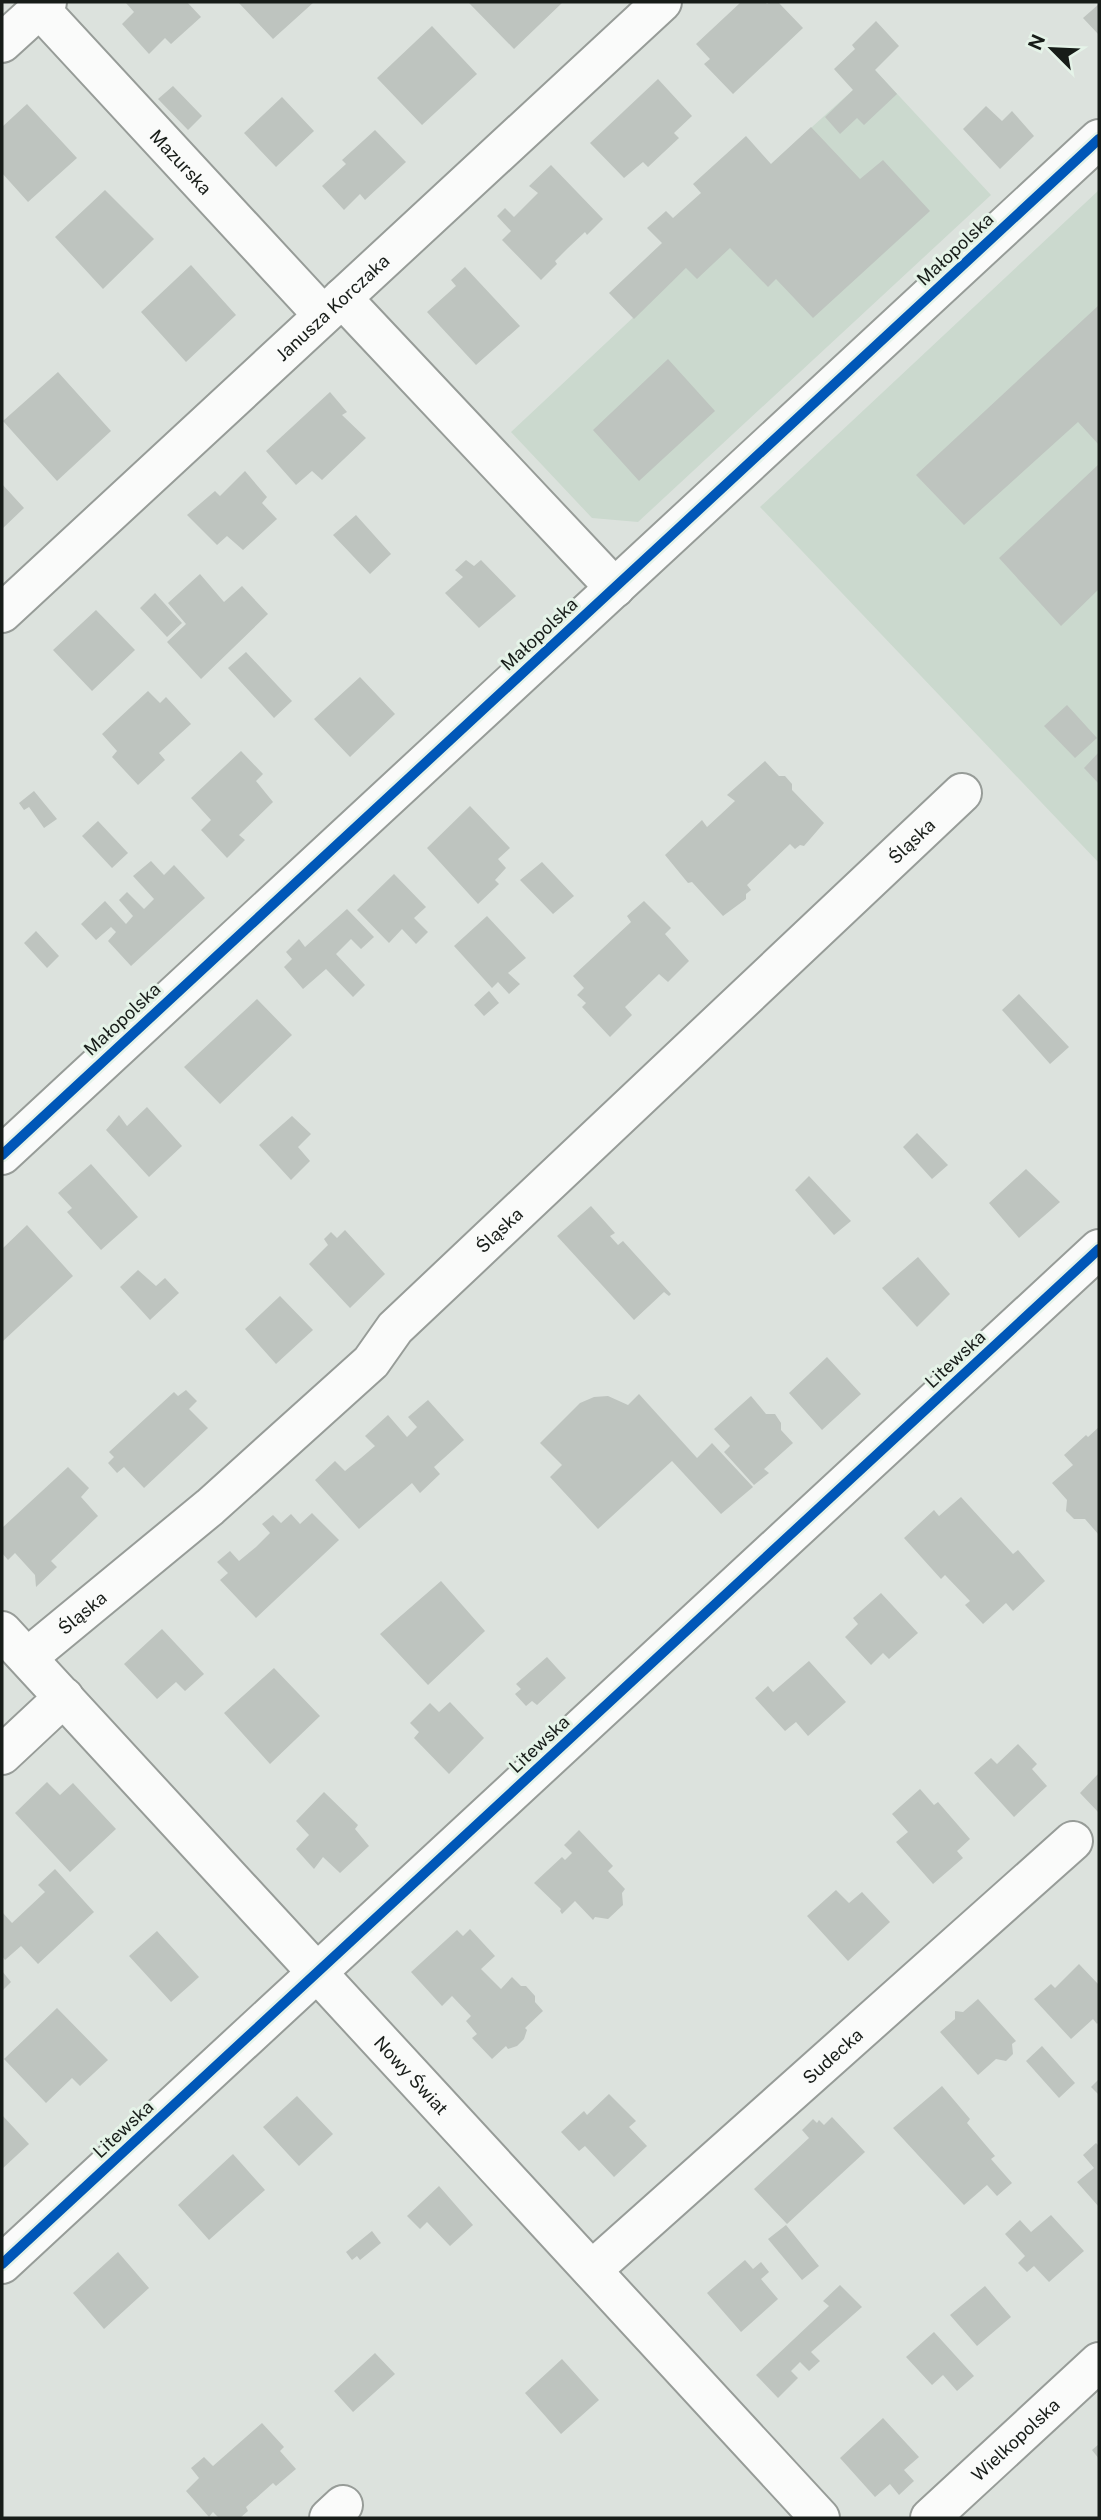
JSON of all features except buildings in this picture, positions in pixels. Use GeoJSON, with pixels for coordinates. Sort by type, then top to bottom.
{"type":"FeatureCollection","features":[{"type":"Feature","properties":{"kind":"street","name":"Janusza Korczaka"},"geometry":{"type":"LineString","coordinates":[[2,613],[662,2]]}},
{"type":"Feature","properties":{"kind":"street","name":"Mazurska"},"geometry":{"type":"LineString","coordinates":[[44,5],[332,306],[615,587]]}},
{"type":"Feature","properties":{"kind":"street"},"geometry":{"type":"LineString","coordinates":[[2,43],[44,5]]}},
{"type":"Feature","properties":{"kind":"street","name":"Małopolska"},"geometry":{"type":"LineString","coordinates":[[2,1155],[1099,139]]}},
{"type":"Feature","properties":{"kind":"street","name":"Śląska"},"geometry":{"type":"LineString","coordinates":[[15,1644],[210,1507],[371,1362],[396,1328],[962,793]]}},
{"type":"Feature","properties":{"kind":"street","name":"Litewska"},"geometry":{"type":"LineString","coordinates":[[2,2264],[1099,1249]]}},
{"type":"Feature","properties":{"kind":"street","name":"Nowy Świat"},"geometry":{"type":"LineString","coordinates":[[15,1644],[820,2518]]}},
{"type":"Feature","properties":{"kind":"street"},"geometry":{"type":"LineString","coordinates":[[2,1755],[64,1697]]}},
{"type":"Feature","properties":{"kind":"street","name":"Sudecka"},"geometry":{"type":"LineString","coordinates":[[592,2270],[1073,1842]]}},
{"type":"Feature","properties":{"kind":"street","name":"Wielkopolska"},"geometry":{"type":"LineString","coordinates":[[930,2518],[1099,2362]]}},
{"type":"Feature","properties":{"kind":"shaded area"},"geometry":{"type":"Polygon","coordinates":[[[875,70],[991,195],[638,522],[592,518],[511,432],[686,268],[719,211],[875,70]]]}},
{"type":"Feature","properties":{"kind":"shaded area"},"geometry":{"type":"Polygon","coordinates":[[[1099,190],[1099,863],[760,507],[1099,190]]]}},
{"type":"Feature","properties":{"kind":"cycle path"},"geometry":{"type":"LineString","coordinates":[[2,1155],[1099,139]]}},
{"type":"Feature","properties":{"kind":"cycle path"},"geometry":{"type":"LineString","coordinates":[[2,2264],[1099,1249]]}}]}
